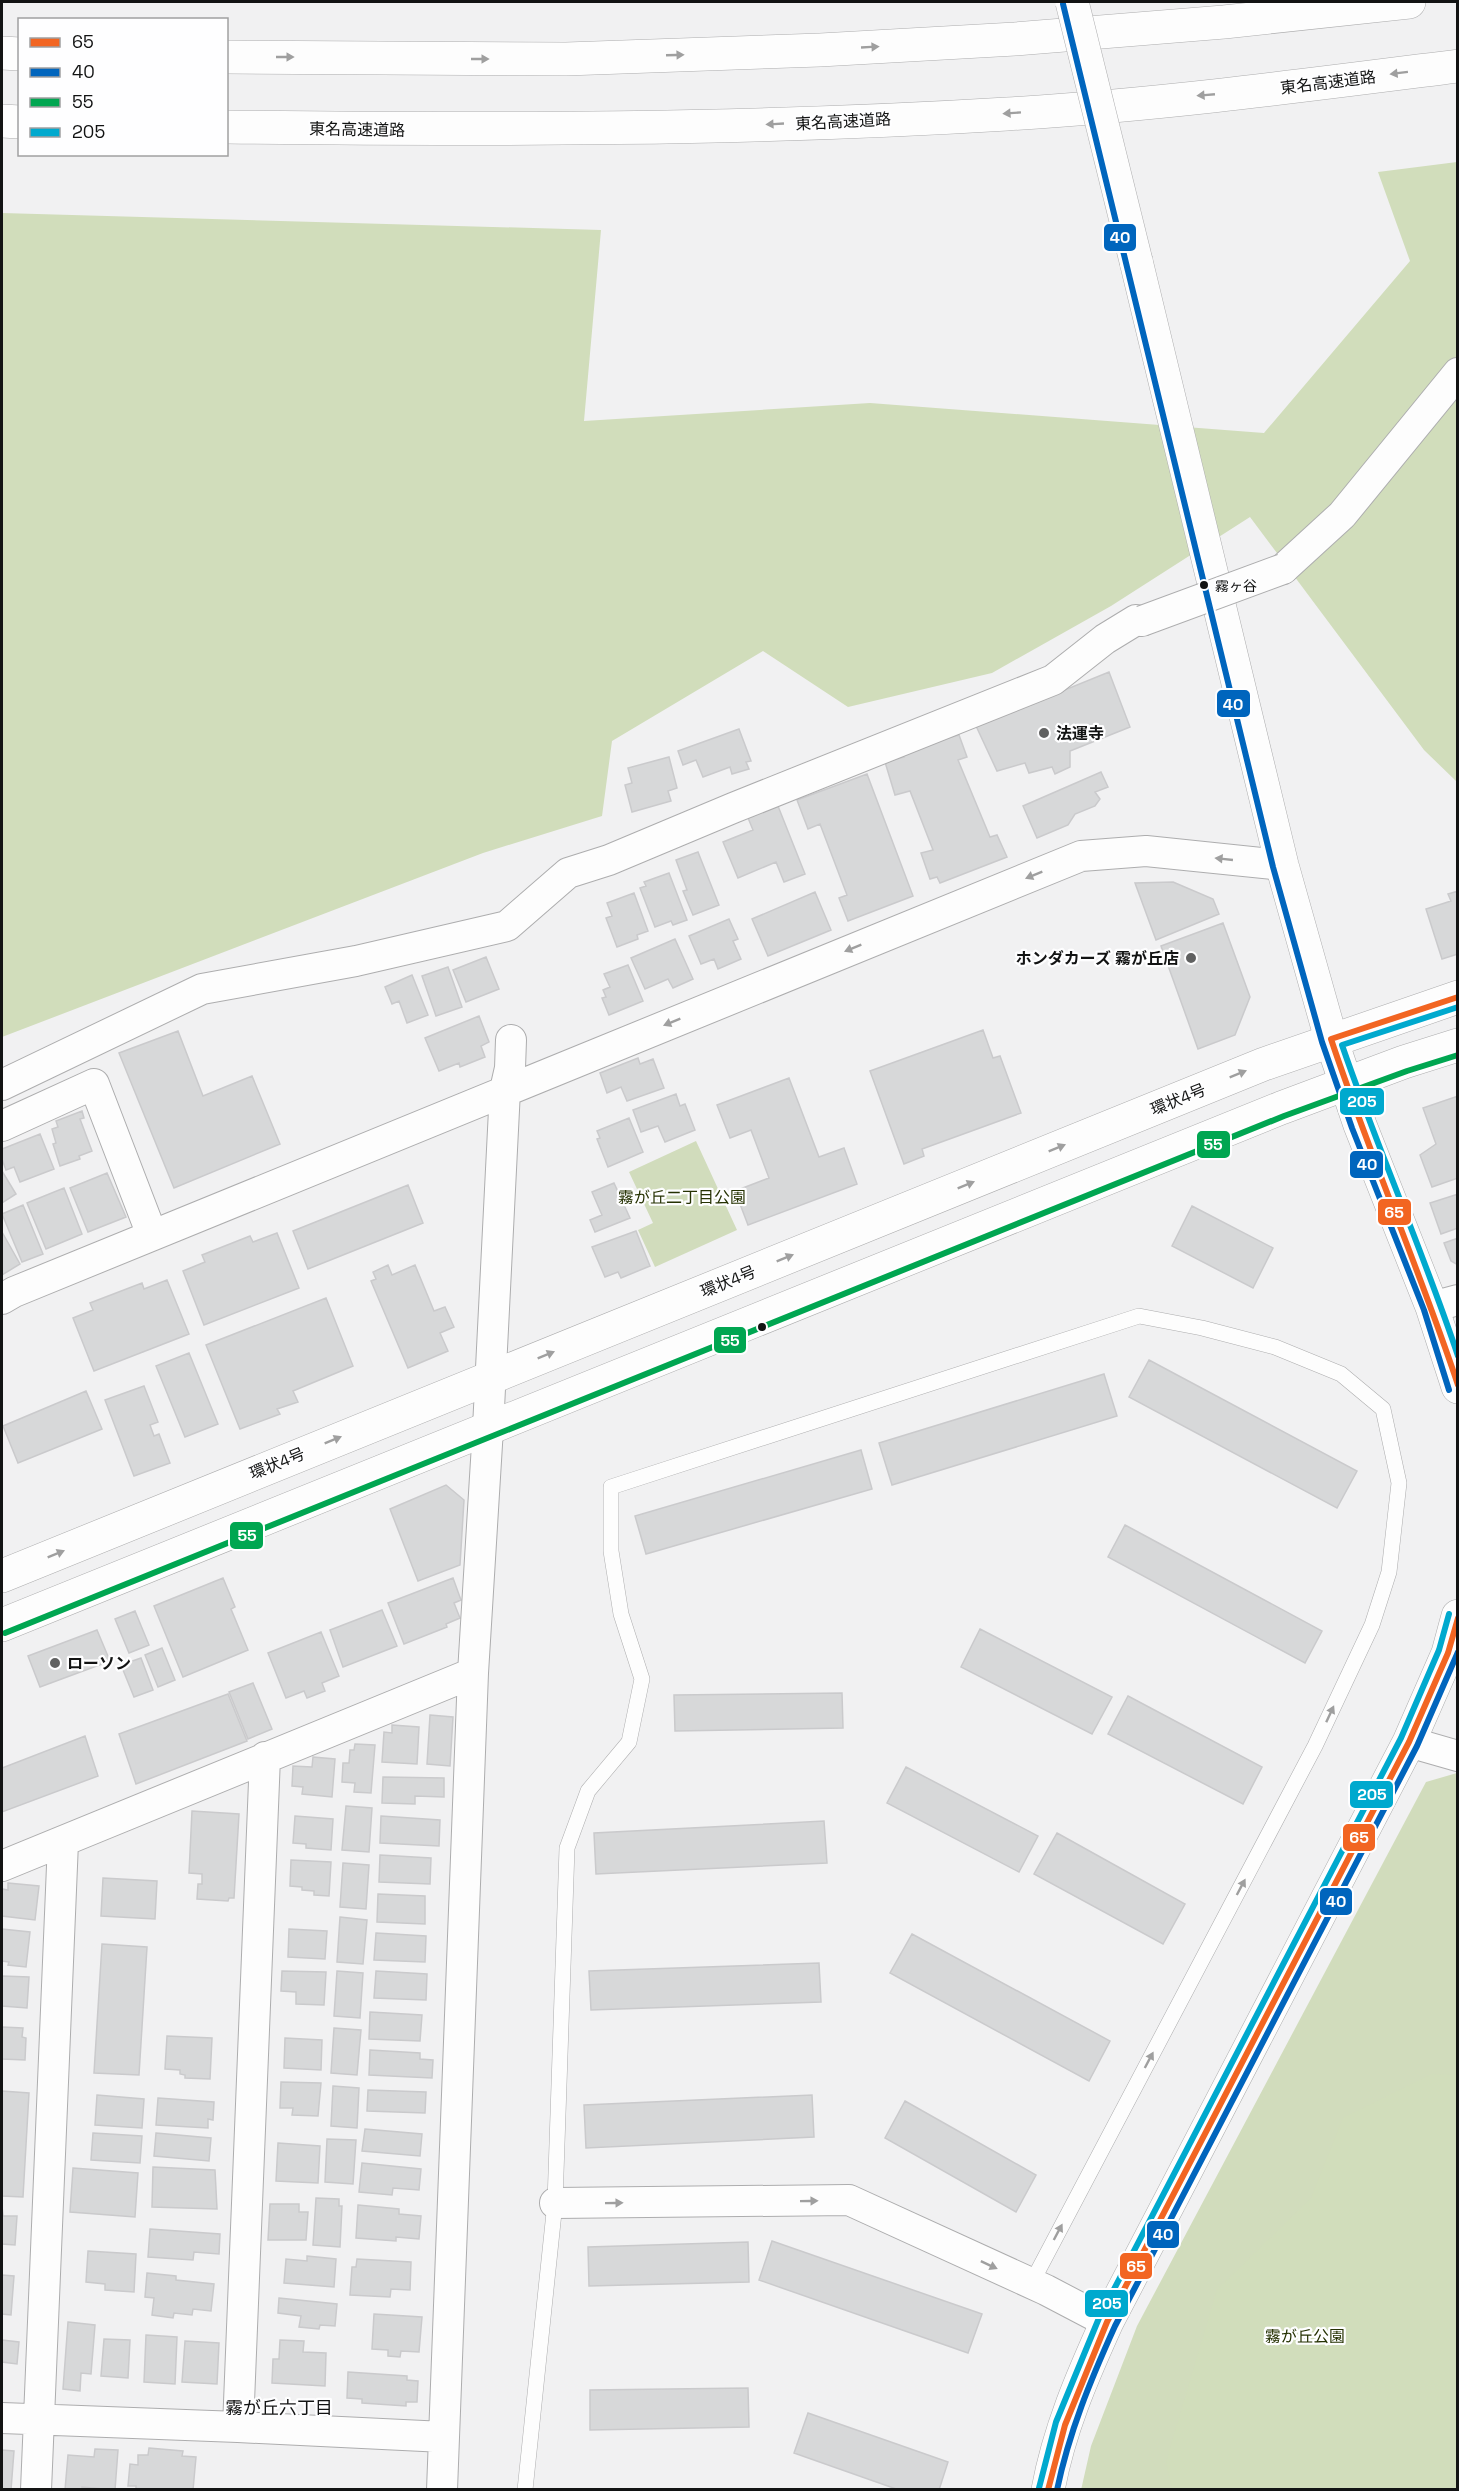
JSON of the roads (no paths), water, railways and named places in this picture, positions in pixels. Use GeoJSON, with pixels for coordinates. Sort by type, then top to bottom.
{"type":"FeatureCollection","features":[{"type":"Feature","properties":{"kind":"main road"},"geometry":{"type":"LineString","coordinates":[[1072,2],[1282,865],[1331,1039],[1360,1125],[1445,1304],[1458,1388]]}},
{"type":"Feature","properties":{"kind":"main road"},"geometry":{"type":"LineString","coordinates":[[228,57],[566,59],[820,50],[1038,37],[1224,22],[1409,2]]}},
{"type":"Feature","properties":{"kind":"main road"},"geometry":{"type":"LineString","coordinates":[[2,53],[18,54]]}},
{"type":"Feature","properties":{"kind":"main road","name":"東名高速道路"},"geometry":{"type":"LineString","coordinates":[[228,127],[463,130],[720,126],[998,114],[1273,89],[1458,66]]}},
{"type":"Feature","properties":{"kind":"main road"},"geometry":{"type":"LineString","coordinates":[[2,121],[18,122]]}},
{"type":"Feature","properties":{"kind":"main road","name":"環状4号"},"geometry":{"type":"LineString","coordinates":[[2,1576],[1264,1064],[1458,997]]}},
{"type":"Feature","properties":{"kind":"main road"},"geometry":{"type":"LineString","coordinates":[[2,1625],[1346,1083],[1458,1046]]}},
{"type":"Feature","properties":{"kind":"main road"},"geometry":{"type":"LineString","coordinates":[[1048,2490],[1054,2457],[1076,2390],[1107,2322],[1409,1742],[1444,1664],[1458,1616]]}},
{"type":"Feature","properties":{"kind":"street"},"geometry":{"type":"LineString","coordinates":[[2,1085],[202,989],[356,961],[509,939],[568,873],[609,860],[744,803],[1053,680],[1105,639],[1136,620],[1142,621],[1283,569],[1342,515],[1458,373]]}},
{"type":"Feature","properties":{"kind":"street"},"geometry":{"type":"LineString","coordinates":[[2,1299],[14,1292],[505,1090],[1082,856],[1146,851],[1282,865]]}},
{"type":"Feature","properties":{"kind":"street"},"geometry":{"type":"LineString","coordinates":[[442,2490],[473,1673],[505,1090],[510,1068],[511,1040]]}},
{"type":"Feature","properties":{"kind":"street"},"geometry":{"type":"LineString","coordinates":[[2,1126],[93,1084],[152,1235]]}},
{"type":"Feature","properties":{"kind":"street"},"geometry":{"type":"LineString","coordinates":[[2,1866],[473,1673]]}},
{"type":"Feature","properties":{"kind":"street"},"geometry":{"type":"LineString","coordinates":[[1409,1742],[1458,1756]]}},
{"type":"Feature","properties":{"kind":"street"},"geometry":{"type":"LineString","coordinates":[[238,2427],[265,1757]]}},
{"type":"Feature","properties":{"kind":"street"},"geometry":{"type":"LineString","coordinates":[[36,2490],[63,1842]]}},
{"type":"Feature","properties":{"kind":"street"},"geometry":{"type":"LineString","coordinates":[[555,2203],[849,2200],[1031,2284],[1107,2322]]}},
{"type":"Feature","properties":{"kind":"street"},"geometry":{"type":"LineString","coordinates":[[2,2418],[444,2438]]}},
{"type":"Feature","properties":{"kind":"lane"},"geometry":{"type":"LineString","coordinates":[[525,2490],[555,2203],[567,1848],[588,1791],[629,1742],[642,1679],[621,1614],[611,1551],[611,1487],[1139,1316],[1202,1328],[1275,1347],[1341,1374],[1383,1409],[1399,1483],[1389,1572],[1372,1625],[1315,1746],[1031,2284]]}},
{"type":"Feature","properties":{"kind":"place","name":"霧ヶ谷"},"geometry":{"type":"Point","coordinates":[1204,585]}},
{"type":"Feature","properties":{"kind":"place","name":"法運寺"},"geometry":{"type":"Point","coordinates":[1044,733]}},
{"type":"Feature","properties":{"kind":"place","name":"ホンダカーズ 霧が丘店"},"geometry":{"type":"Point","coordinates":[1191,958]}},
{"type":"Feature","properties":{"kind":"place","name":"ローソン"},"geometry":{"type":"Point","coordinates":[55,1663]}},
{"type":"Feature","properties":{"kind":"district","name":"霧が丘六丁目"},"geometry":{"type":"Point","coordinates":[279,2408]}},
{"type":"Feature","properties":{"kind":"park label","name":"霧が丘二丁目公園"},"geometry":{"type":"Point","coordinates":[682,1197]}},
{"type":"Feature","properties":{"kind":"park label","name":"霧が丘公園"},"geometry":{"type":"Point","coordinates":[1305,2336]}}]}
